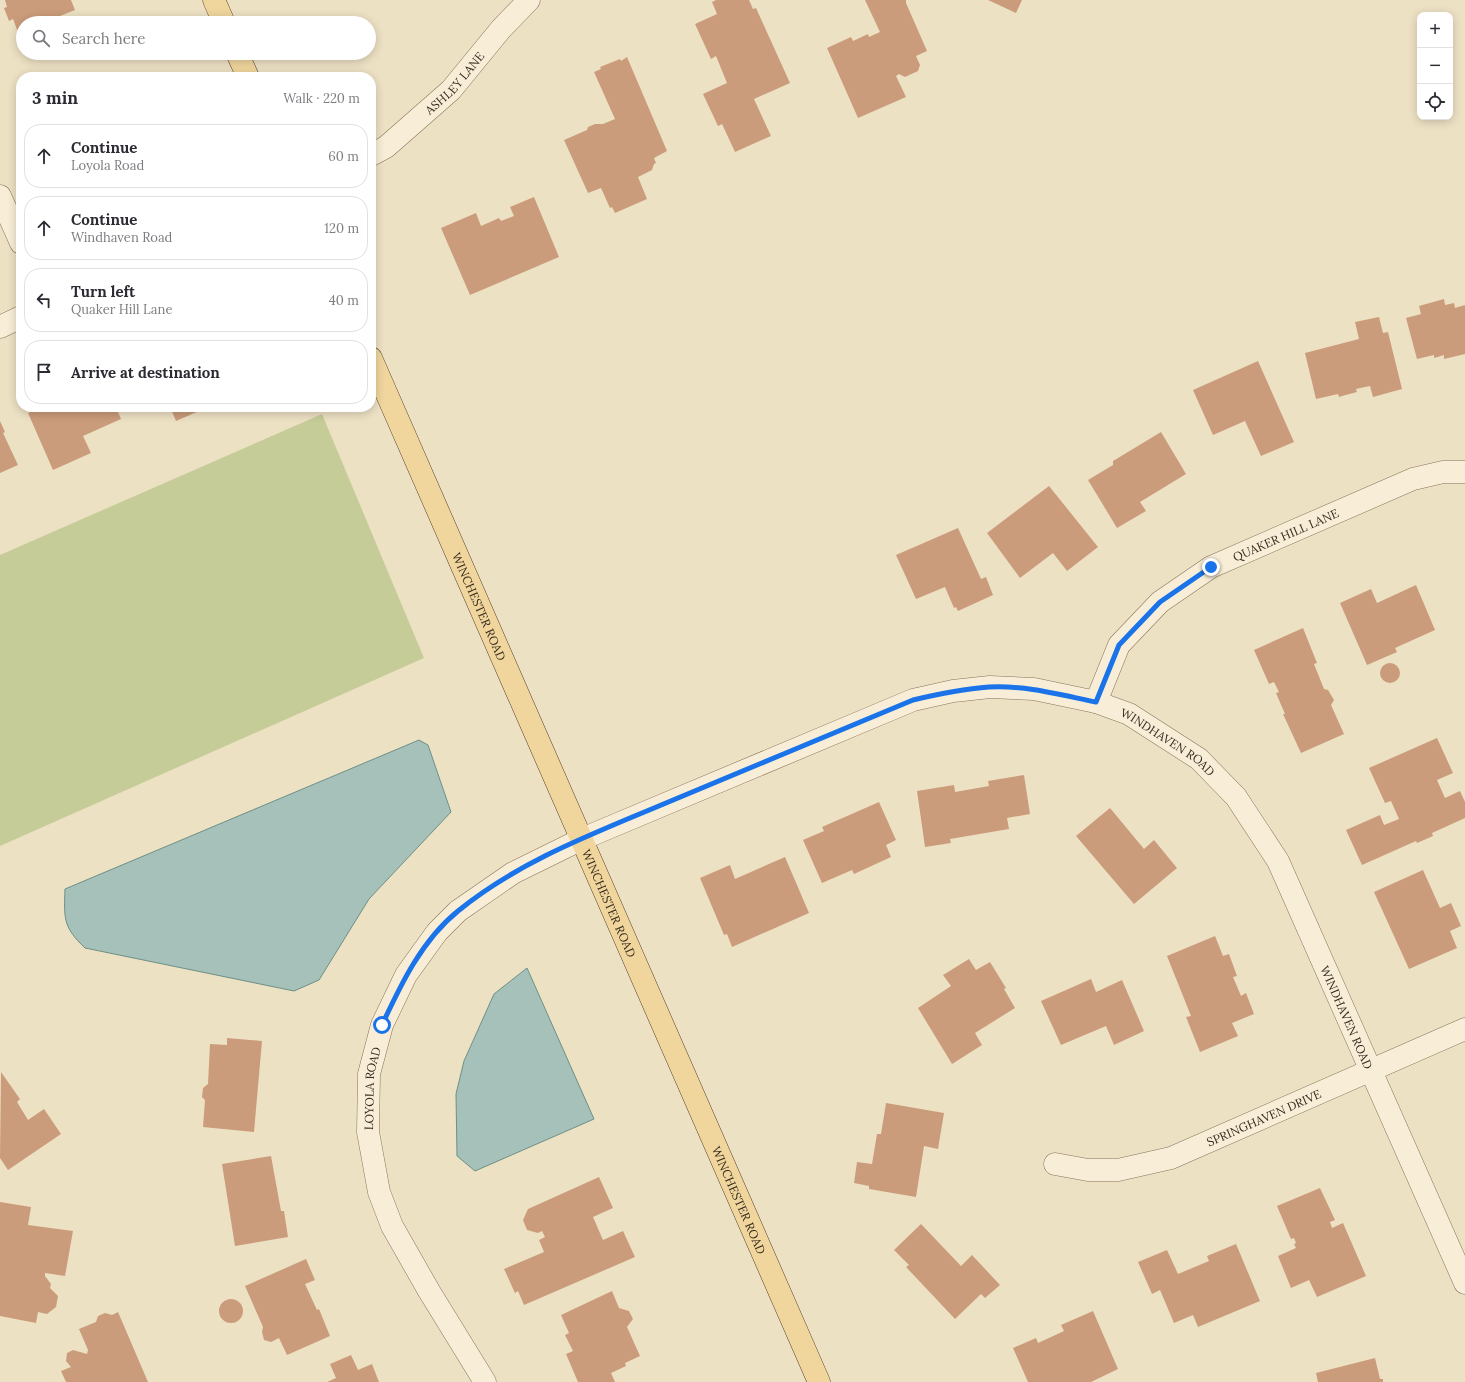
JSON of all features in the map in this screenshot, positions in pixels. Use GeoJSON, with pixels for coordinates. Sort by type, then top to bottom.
{"type":"FeatureCollection","features":[{"type":"Feature","properties":{"kind":"main road"},"geometry":{"type":"LineString","coordinates":[[214,0],[221,16]]}},
{"type":"Feature","properties":{"kind":"main road"},"geometry":{"type":"LineString","coordinates":[[240,60],[246,72]]}},
{"type":"Feature","properties":{"kind":"main road","name":"WINCHESTER ROAD"},"geometry":{"type":"LineString","coordinates":[[376,369],[819,1382]]}},
{"type":"Feature","properties":{"kind":"street","name":"ASHLEY LANE"},"geometry":{"type":"LineString","coordinates":[[376,152],[386,147],[451,90],[501,29],[529,0]]}},
{"type":"Feature","properties":{"kind":"street"},"geometry":{"type":"LineString","coordinates":[[0,196],[16,233]]}},
{"type":"Feature","properties":{"kind":"street"},"geometry":{"type":"LineString","coordinates":[[0,327],[16,319]]}},
{"type":"Feature","properties":{"kind":"street","name":"QUAKER HILL LANE"},"geometry":{"type":"LineString","coordinates":[[1096,702],[1119,645],[1160,602],[1211,567],[1414,479],[1443,472],[1465,472]]}},
{"type":"Feature","properties":{"kind":"street","name":"WINDHAVEN ROAD"},"geometry":{"type":"LineString","coordinates":[[582,839],[913,700],[953,691],[990,687],[1034,689],[1096,702],[1129,714],[1199,759],[1236,796],[1278,861],[1465,1282]]}},
{"type":"Feature","properties":{"kind":"street","name":"LOYOLA ROAD"},"geometry":{"type":"LineString","coordinates":[[485,1382],[429,1291],[392,1226],[379,1192],[368,1132],[369,1074],[385,1018],[406,975],[437,932],[458,911],[513,873],[582,839]]}},
{"type":"Feature","properties":{"kind":"street","name":"SPRINGHAVEN DRIVE"},"geometry":{"type":"LineString","coordinates":[[1055,1164],[1088,1170],[1118,1170],[1171,1158],[1465,1029]]}},
{"type":"Feature","properties":{"kind":"green space"},"geometry":{"type":"Polygon","coordinates":[[[322,414],[424,658],[0,846],[0,555],[322,414]]]}},
{"type":"Feature","properties":{"kind":"water"},"geometry":{"type":"Polygon","coordinates":[[[419,740],[428,745],[451,812],[369,899],[319,980],[294,991],[85,948],[72,934],[66,922],[65,889],[419,740]]]}},
{"type":"Feature","properties":{"kind":"water"},"geometry":{"type":"Polygon","coordinates":[[[527,968],[594,1119],[475,1171],[457,1156],[456,1094],[464,1061],[494,994],[527,968]]]}},
{"type":"Feature","properties":{"kind":"building"},"geometry":{"type":"Polygon","coordinates":[[[5,0],[71,0],[75,10],[60,16],[16,16],[16,27],[13,19],[9,21],[4,8],[7,7],[5,0]]]}},
{"type":"Feature","properties":{"kind":"building"},"geometry":{"type":"Polygon","coordinates":[[[716,0],[749,0],[753,9],[756,8],[790,83],[754,99],[771,136],[735,152],[722,124],[718,126],[703,94],[727,83],[716,56],[711,59],[695,24],[717,14],[712,2],[716,0]]]}},
{"type":"Feature","properties":{"kind":"building"},"geometry":{"type":"Polygon","coordinates":[[[865,0],[906,0],[927,51],[916,56],[920,65],[918,71],[905,77],[899,74],[896,76],[906,97],[858,118],[827,48],[851,37],[853,41],[868,34],[869,37],[880,32],[865,0]]]}},
{"type":"Feature","properties":{"kind":"building"},"geometry":{"type":"Polygon","coordinates":[[[988,0],[1022,0],[1016,13],[988,0]]]}},
{"type":"Feature","properties":{"kind":"building"},"geometry":{"type":"Polygon","coordinates":[[[627,57],[667,151],[654,158],[656,163],[654,164],[652,170],[638,177],[647,199],[615,213],[612,207],[610,208],[601,188],[588,193],[564,140],[587,130],[588,127],[595,124],[603,124],[615,119],[594,72],[601,69],[600,67],[620,59],[621,61],[627,57]]]}},
{"type":"Feature","properties":{"kind":"building"},"geometry":{"type":"Polygon","coordinates":[[[534,197],[559,257],[470,295],[441,228],[476,213],[481,226],[499,218],[501,221],[514,216],[510,207],[534,197]]]}},
{"type":"Feature","properties":{"kind":"building"},"geometry":{"type":"Polygon","coordinates":[[[1444,299],[1445,305],[1454,303],[1455,308],[1465,305],[1465,354],[1444,359],[1444,355],[1434,358],[1434,355],[1417,359],[1406,318],[1421,314],[1419,306],[1444,299]]]}},
{"type":"Feature","properties":{"kind":"building"},"geometry":{"type":"Polygon","coordinates":[[[1379,317],[1383,333],[1388,332],[1402,389],[1373,397],[1370,386],[1356,389],[1357,392],[1339,397],[1338,394],[1316,399],[1305,353],[1359,339],[1355,322],[1379,317]]]}},
{"type":"Feature","properties":{"kind":"building"},"geometry":{"type":"Polygon","coordinates":[[[1258,361],[1294,442],[1261,456],[1245,421],[1213,435],[1193,390],[1258,361]]]}},
{"type":"Feature","properties":{"kind":"building"},"geometry":{"type":"Polygon","coordinates":[[[118,412],[121,419],[83,436],[91,453],[53,470],[28,413],[118,412]]]}},
{"type":"Feature","properties":{"kind":"building"},"geometry":{"type":"Polygon","coordinates":[[[172,412],[197,412],[176,421],[172,412]]]}},
{"type":"Feature","properties":{"kind":"building"},"geometry":{"type":"Polygon","coordinates":[[[0,421],[5,432],[3,433],[18,465],[0,473],[0,421]]]}},
{"type":"Feature","properties":{"kind":"building"},"geometry":{"type":"Polygon","coordinates":[[[1161,432],[1186,474],[1140,502],[1146,511],[1117,528],[1088,480],[1113,465],[1113,461],[1161,432]]]}},
{"type":"Feature","properties":{"kind":"building"},"geometry":{"type":"Polygon","coordinates":[[[1049,486],[1098,547],[1067,571],[1053,553],[1020,578],[987,533],[1049,486]]]}},
{"type":"Feature","properties":{"kind":"building"},"geometry":{"type":"Polygon","coordinates":[[[958,528],[981,579],[986,577],[993,595],[958,611],[956,607],[954,608],[945,587],[916,599],[896,555],[958,528]]]}},
{"type":"Feature","properties":{"kind":"building"},"geometry":{"type":"Polygon","coordinates":[[[1416,585],[1435,630],[1395,648],[1397,652],[1367,665],[1340,603],[1371,589],[1377,603],[1416,585]]]}},
{"type":"Feature","properties":{"kind":"building"},"geometry":{"type":"Polygon","coordinates":[[[1303,628],[1317,663],[1314,664],[1324,689],[1328,690],[1334,700],[1331,705],[1344,734],[1301,753],[1283,714],[1285,714],[1276,693],[1279,692],[1274,682],[1269,684],[1254,650],[1303,628]]]}},
{"type":"Feature","properties":{"kind":"building"},"geometry":{"type":"Polygon","coordinates":[[[1390,663],[1397,666],[1400,673],[1397,680],[1390,683],[1383,680],[1380,673],[1383,666],[1390,663]]]}},
{"type":"Feature","properties":{"kind":"building"},"geometry":{"type":"Polygon","coordinates":[[[1437,738],[1453,773],[1437,780],[1445,798],[1460,791],[1465,802],[1465,818],[1432,833],[1433,836],[1417,843],[1416,841],[1362,865],[1346,830],[1380,815],[1384,825],[1399,819],[1391,801],[1385,803],[1369,768],[1437,738]]]}},
{"type":"Feature","properties":{"kind":"building"},"geometry":{"type":"Polygon","coordinates":[[[1024,775],[1030,814],[1007,818],[1009,829],[950,839],[951,843],[925,847],[917,791],[954,785],[955,792],[989,786],[988,781],[1024,775]]]}},
{"type":"Feature","properties":{"kind":"building"},"geometry":{"type":"Polygon","coordinates":[[[879,802],[896,840],[886,845],[891,857],[854,874],[852,870],[822,883],[803,840],[824,831],[822,827],[879,802]]]}},
{"type":"Feature","properties":{"kind":"building"},"geometry":{"type":"Polygon","coordinates":[[[1110,808],[1144,849],[1154,840],[1177,868],[1134,904],[1076,836],[1110,808]]]}},
{"type":"Feature","properties":{"kind":"building"},"geometry":{"type":"Polygon","coordinates":[[[785,857],[809,913],[732,947],[727,934],[724,935],[700,878],[730,865],[735,879],[785,857]]]}},
{"type":"Feature","properties":{"kind":"building"},"geometry":{"type":"Polygon","coordinates":[[[1423,870],[1440,908],[1451,903],[1461,926],[1450,931],[1457,948],[1409,969],[1374,892],[1423,870]]]}},
{"type":"Feature","properties":{"kind":"building"},"geometry":{"type":"Polygon","coordinates":[[[1215,936],[1223,956],[1229,954],[1237,976],[1233,977],[1241,996],[1246,993],[1254,1014],[1232,1023],[1238,1036],[1200,1052],[1186,1017],[1191,1016],[1167,956],[1215,936]]]}},
{"type":"Feature","properties":{"kind":"building"},"geometry":{"type":"Polygon","coordinates":[[[969,959],[976,970],[990,962],[1006,988],[1004,989],[1015,1008],[975,1033],[982,1045],[952,1064],[918,1008],[951,986],[943,975],[969,959]]]}},
{"type":"Feature","properties":{"kind":"building"},"geometry":{"type":"Polygon","coordinates":[[[1091,979],[1096,992],[1122,980],[1144,1031],[1114,1045],[1106,1026],[1061,1045],[1041,1001],[1091,979]]]}},
{"type":"Feature","properties":{"kind":"building"},"geometry":{"type":"Polygon","coordinates":[[[227,1038],[262,1041],[254,1132],[203,1127],[205,1100],[202,1097],[203,1088],[208,1084],[210,1044],[227,1045],[227,1038]]]}},
{"type":"Feature","properties":{"kind":"building"},"geometry":{"type":"Polygon","coordinates":[[[1,1072],[20,1099],[17,1102],[28,1120],[44,1109],[61,1134],[8,1170],[0,1158],[1,1072]]]}},
{"type":"Feature","properties":{"kind":"building"},"geometry":{"type":"Polygon","coordinates":[[[886,1103],[944,1113],[938,1149],[924,1146],[916,1197],[869,1189],[869,1186],[854,1183],[857,1162],[872,1164],[877,1134],[881,1134],[886,1103]]]}},
{"type":"Feature","properties":{"kind":"building"},"geometry":{"type":"Polygon","coordinates":[[[271,1156],[281,1211],[284,1211],[288,1237],[235,1246],[222,1164],[271,1156]]]}},
{"type":"Feature","properties":{"kind":"building"},"geometry":{"type":"Polygon","coordinates":[[[599,1177],[613,1208],[593,1217],[603,1240],[623,1231],[635,1257],[524,1305],[518,1291],[515,1293],[504,1269],[544,1252],[539,1240],[545,1237],[542,1231],[538,1233],[527,1230],[523,1220],[528,1209],[599,1177]]]}},
{"type":"Feature","properties":{"kind":"building"},"geometry":{"type":"Polygon","coordinates":[[[1320,1188],[1335,1220],[1330,1222],[1332,1228],[1343,1223],[1366,1276],[1317,1297],[1309,1280],[1291,1288],[1278,1256],[1296,1248],[1294,1244],[1296,1243],[1294,1238],[1291,1239],[1277,1206],[1320,1188]]]}},
{"type":"Feature","properties":{"kind":"building"},"geometry":{"type":"Polygon","coordinates":[[[0,1202],[31,1207],[28,1225],[73,1231],[65,1276],[45,1273],[45,1276],[51,1284],[50,1288],[58,1296],[56,1307],[47,1314],[38,1312],[36,1323],[0,1316],[0,1202]]]}},
{"type":"Feature","properties":{"kind":"building"},"geometry":{"type":"Polygon","coordinates":[[[921,1224],[961,1266],[972,1255],[1000,1285],[985,1298],[981,1294],[955,1319],[906,1267],[909,1265],[894,1250],[921,1224]]]}},
{"type":"Feature","properties":{"kind":"building"},"geometry":{"type":"Polygon","coordinates":[[[1236,1244],[1260,1301],[1198,1327],[1193,1315],[1174,1323],[1160,1290],[1152,1294],[1138,1262],[1167,1250],[1178,1274],[1209,1261],[1207,1256],[1236,1244]]]}},
{"type":"Feature","properties":{"kind":"building"},"geometry":{"type":"Polygon","coordinates":[[[306,1259],[315,1280],[305,1284],[317,1310],[319,1309],[330,1336],[287,1355],[279,1338],[271,1342],[264,1340],[262,1332],[263,1327],[245,1286],[306,1259]]]}},
{"type":"Feature","properties":{"kind":"building"},"geometry":{"type":"Polygon","coordinates":[[[612,1291],[619,1308],[629,1311],[633,1319],[627,1327],[640,1356],[625,1363],[626,1366],[611,1373],[615,1382],[578,1382],[566,1354],[573,1351],[565,1335],[569,1333],[561,1315],[612,1291]]]}},
{"type":"Feature","properties":{"kind":"building"},"geometry":{"type":"Polygon","coordinates":[[[231,1299],[239,1303],[243,1311],[239,1319],[231,1323],[223,1319],[219,1311],[223,1303],[231,1299]]]}},
{"type":"Feature","properties":{"kind":"building"},"geometry":{"type":"Polygon","coordinates":[[[1093,1311],[1118,1369],[1091,1382],[1028,1382],[1013,1348],[1036,1338],[1038,1343],[1064,1331],[1061,1325],[1093,1311]]]}},
{"type":"Feature","properties":{"kind":"building"},"geometry":{"type":"Polygon","coordinates":[[[118,1312],[148,1382],[66,1382],[61,1371],[71,1367],[66,1361],[67,1353],[73,1350],[87,1354],[88,1350],[79,1329],[96,1322],[98,1316],[105,1313],[112,1315],[118,1312]]]}},
{"type":"Feature","properties":{"kind":"building"},"geometry":{"type":"Polygon","coordinates":[[[351,1355],[358,1370],[372,1364],[379,1382],[327,1382],[336,1378],[330,1364],[351,1355]]]}},
{"type":"Feature","properties":{"kind":"building"},"geometry":{"type":"Polygon","coordinates":[[[1375,1358],[1380,1379],[1383,1379],[1383,1382],[1318,1382],[1316,1373],[1375,1358]]]}},
{"type":"Feature","properties":{"kind":"route"},"geometry":{"type":"LineString","coordinates":[[382,1025],[406,975],[437,932],[458,911],[513,873],[582,839],[913,700],[953,691],[990,687],[1034,689],[1096,702],[1119,645],[1160,602],[1211,567]]}}]}
